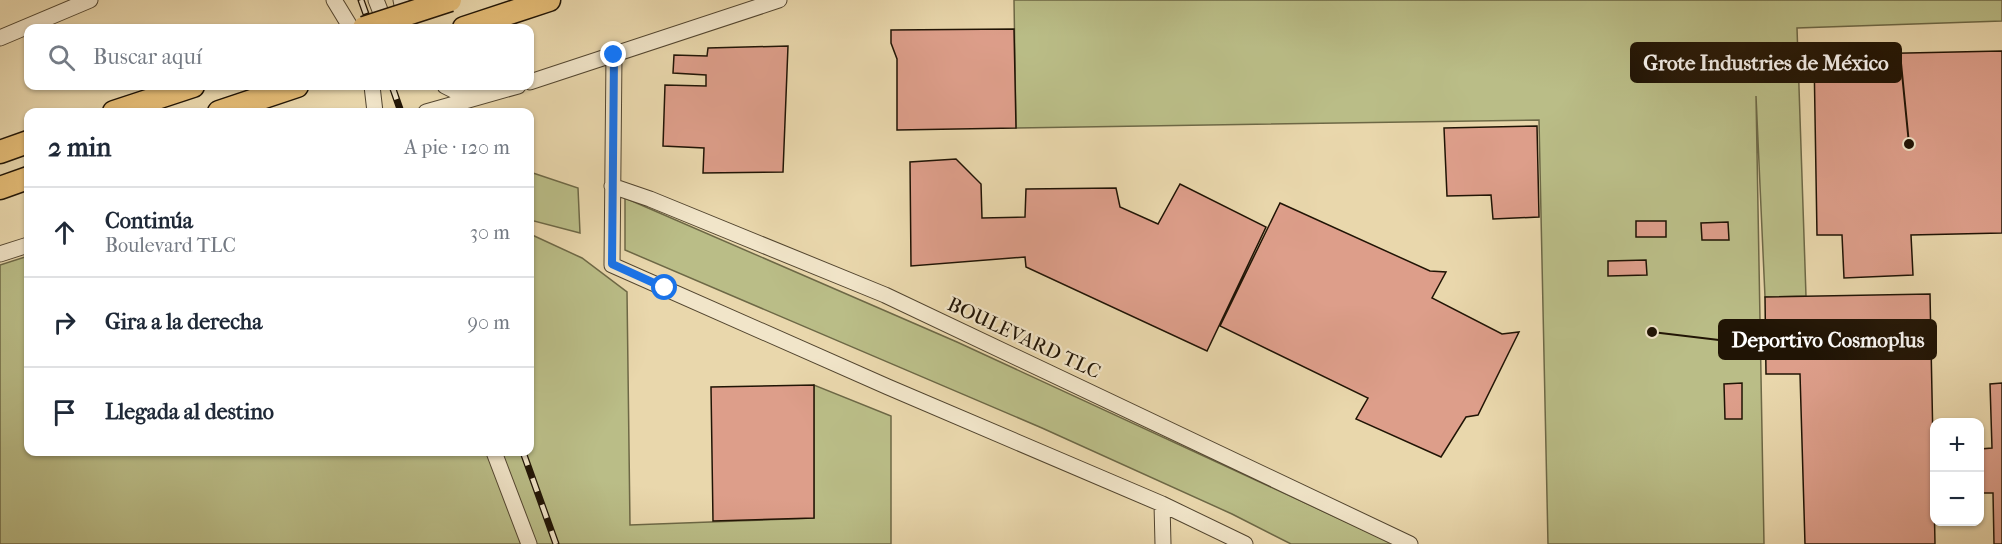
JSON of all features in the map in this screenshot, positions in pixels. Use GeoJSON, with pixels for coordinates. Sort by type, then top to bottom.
{"type":"FeatureCollection","features":[{"type":"Feature","properties":{"kind":"highway"},"geometry":{"type":"LineString","coordinates":[[376,24],[450,0]]}},
{"type":"Feature","properties":{"kind":"highway"},"geometry":{"type":"LineString","coordinates":[[476,24],[549,0]]}},
{"type":"Feature","properties":{"kind":"highway"},"geometry":{"type":"LineString","coordinates":[[126,108],[181,90]]}},
{"type":"Feature","properties":{"kind":"highway"},"geometry":{"type":"LineString","coordinates":[[231,108],[285,90]]}},
{"type":"Feature","properties":{"kind":"highway"},"geometry":{"type":"LineString","coordinates":[[0,152],[24,143]]}},
{"type":"Feature","properties":{"kind":"highway"},"geometry":{"type":"LineString","coordinates":[[0,188],[24,179]]}},
{"type":"Feature","properties":{"kind":"street"},"geometry":{"type":"LineString","coordinates":[[33,24],[90,0]]}},
{"type":"Feature","properties":{"kind":"street"},"geometry":{"type":"LineString","coordinates":[[334,0],[349,24]]}},
{"type":"Feature","properties":{"kind":"street"},"geometry":{"type":"LineString","coordinates":[[376,0],[385,24]]}},
{"type":"Feature","properties":{"kind":"street"},"geometry":{"type":"LineString","coordinates":[[401,0],[406,24]]}},
{"type":"Feature","properties":{"kind":"street"},"geometry":{"type":"LineString","coordinates":[[534,81],[779,0]]}},
{"type":"Feature","properties":{"kind":"street"},"geometry":{"type":"LineString","coordinates":[[0,38],[24,28]]}},
{"type":"Feature","properties":{"kind":"street"},"geometry":{"type":"LineString","coordinates":[[614,55],[612,264],[888,387],[1162,504],[1245,544]]}},
{"type":"Feature","properties":{"kind":"street"},"geometry":{"type":"LineString","coordinates":[[372,90],[375,108]]}},
{"type":"Feature","properties":{"kind":"street"},"geometry":{"type":"LineString","coordinates":[[453,90],[486,96]]}},
{"type":"Feature","properties":{"kind":"street"},"geometry":{"type":"LineString","coordinates":[[441,108],[505,90]]}},
{"type":"Feature","properties":{"kind":"street","name":"BOULEVARD TLC"},"geometry":{"type":"LineString","coordinates":[[612,186],[660,203],[885,295],[1410,544]]}},
{"type":"Feature","properties":{"kind":"street"},"geometry":{"type":"LineString","coordinates":[[0,254],[24,246]]}},
{"type":"Feature","properties":{"kind":"street"},"geometry":{"type":"LineString","coordinates":[[496,456],[529,544]]}},
{"type":"Feature","properties":{"kind":"street"},"geometry":{"type":"LineString","coordinates":[[1162,504],[1162,544]]}},
{"type":"Feature","properties":{"kind":"green space"},"geometry":{"type":"Polygon","coordinates":[[[1014,0],[2002,0],[2002,21],[1797,28],[1806,296],[1765,297],[1756,96],[1764,544],[1548,544],[1539,120],[1016,128],[1014,0]]]}},
{"type":"Feature","properties":{"kind":"green space"},"geometry":{"type":"Polygon","coordinates":[[[534,173],[578,188],[580,233],[534,221],[534,173]]]}},
{"type":"Feature","properties":{"kind":"green space"},"geometry":{"type":"Polygon","coordinates":[[[625,198],[957,342],[1394,544],[1291,544],[1232,514],[1042,428],[625,250],[625,198]]]}},
{"type":"Feature","properties":{"kind":"green space"},"geometry":{"type":"Polygon","coordinates":[[[534,236],[582,258],[627,292],[630,525],[814,518],[814,385],[891,416],[891,544],[0,544],[0,265],[24,257],[24,456],[534,456],[534,236]]]}},
{"type":"Feature","properties":{"kind":"building"},"geometry":{"type":"Polygon","coordinates":[[[1014,29],[1016,128],[897,130],[897,59],[891,43],[891,30],[1014,29]]]}},
{"type":"Feature","properties":{"kind":"building"},"geometry":{"type":"Polygon","coordinates":[[[788,46],[783,172],[703,173],[704,148],[663,146],[665,85],[706,86],[706,75],[673,73],[674,55],[707,56],[708,48],[788,46]]]}},
{"type":"Feature","properties":{"kind":"building"},"geometry":{"type":"Polygon","coordinates":[[[2002,51],[2002,233],[1911,235],[1913,275],[1844,278],[1842,235],[1817,235],[1814,55],[2002,51]]]}},
{"type":"Feature","properties":{"kind":"building"},"geometry":{"type":"Polygon","coordinates":[[[1537,126],[1539,217],[1493,219],[1491,195],[1447,196],[1444,128],[1537,126]]]}},
{"type":"Feature","properties":{"kind":"building"},"geometry":{"type":"Polygon","coordinates":[[[956,159],[981,184],[982,218],[1025,217],[1026,189],[1116,188],[1120,207],[1158,224],[1180,184],[1266,227],[1207,351],[1026,267],[1025,257],[911,266],[910,162],[956,159]]]}},
{"type":"Feature","properties":{"kind":"building"},"geometry":{"type":"Polygon","coordinates":[[[1280,203],[1430,271],[1446,272],[1432,298],[1502,334],[1519,332],[1478,415],[1466,417],[1441,457],[1356,419],[1368,398],[1220,326],[1280,203]]]}},
{"type":"Feature","properties":{"kind":"building"},"geometry":{"type":"Polygon","coordinates":[[[1636,221],[1666,221],[1666,237],[1636,237],[1636,221]]]}},
{"type":"Feature","properties":{"kind":"building"},"geometry":{"type":"Polygon","coordinates":[[[1728,222],[1729,240],[1702,240],[1701,223],[1728,222]]]}},
{"type":"Feature","properties":{"kind":"building"},"geometry":{"type":"Polygon","coordinates":[[[1646,260],[1647,275],[1608,276],[1608,261],[1646,260]]]}},
{"type":"Feature","properties":{"kind":"building"},"geometry":{"type":"Polygon","coordinates":[[[1930,294],[1932,418],[1930,418],[1930,526],[1935,526],[1935,544],[1805,544],[1800,374],[1766,374],[1765,297],[1930,294]]]}},
{"type":"Feature","properties":{"kind":"building"},"geometry":{"type":"Polygon","coordinates":[[[1742,383],[1742,419],[1725,419],[1724,384],[1742,383]]]}},
{"type":"Feature","properties":{"kind":"building"},"geometry":{"type":"Polygon","coordinates":[[[2002,383],[2002,544],[1994,544],[1993,493],[1984,493],[1984,449],[1992,448],[1990,384],[2002,383]]]}},
{"type":"Feature","properties":{"kind":"building"},"geometry":{"type":"Polygon","coordinates":[[[814,385],[814,518],[713,521],[711,387],[814,385]]]}},
{"type":"Feature","properties":{"kind":"railway"},"geometry":{"type":"LineString","coordinates":[[361,0],[370,24]]}},
{"type":"Feature","properties":{"kind":"railway"},"geometry":{"type":"LineString","coordinates":[[393,90],[400,108]]}},
{"type":"Feature","properties":{"kind":"railway"},"geometry":{"type":"LineString","coordinates":[[524,456],[556,544]]}},
{"type":"Feature","properties":{"kind":"place","name":"Grote Industries de México"},"geometry":{"type":"Point","coordinates":[1909,144]}},
{"type":"Feature","properties":{"kind":"place","name":"Deportivo Cosmoplus"},"geometry":{"type":"Point","coordinates":[1652,332]}},
{"type":"Feature","properties":{"kind":"route"},"geometry":{"type":"LineString","coordinates":[[614,55],[612,264],[665,288]]}}]}
